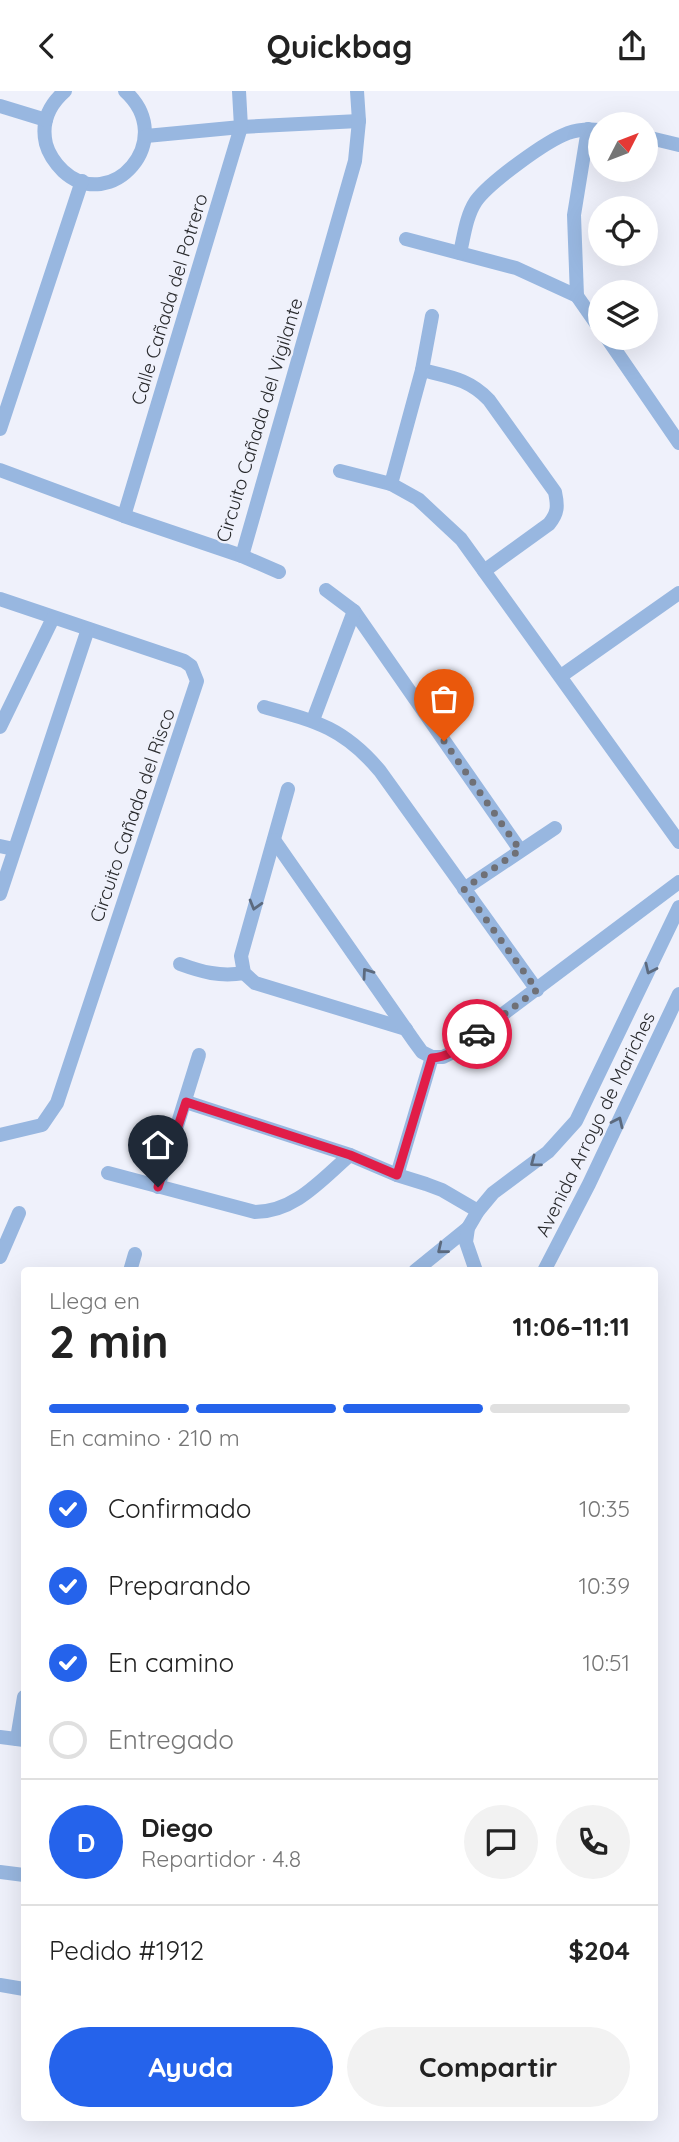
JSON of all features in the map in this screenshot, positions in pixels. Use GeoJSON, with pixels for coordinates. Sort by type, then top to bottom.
{"type":"FeatureCollection","features":[{"type":"Feature","properties":{"kind":"street"},"geometry":{"type":"LineString","coordinates":[[65,91],[52,104],[46,120],[44,135],[48,151],[61,170],[82,181],[104,182],[125,174],[136,164],[143,151],[145,120],[138,104],[125,91]]}},
{"type":"Feature","properties":{"kind":"street","name":"Calle Cañada del Potrero"},"geometry":{"type":"LineString","coordinates":[[124,516],[241,127],[239,91]]}},
{"type":"Feature","properties":{"kind":"street","name":"Circuito Cañada del Vigilante"},"geometry":{"type":"LineString","coordinates":[[0,470],[242,556],[355,161],[359,121],[357,91]]}},
{"type":"Feature","properties":{"kind":"street"},"geometry":{"type":"LineString","coordinates":[[0,106],[46,120]]}},
{"type":"Feature","properties":{"kind":"street"},"geometry":{"type":"LineString","coordinates":[[146,136],[241,127],[359,121]]}},
{"type":"Feature","properties":{"kind":"street"},"geometry":{"type":"LineString","coordinates":[[460,253],[468,217],[475,203],[490,186],[548,144],[568,133],[588,130]]}},
{"type":"Feature","properties":{"kind":"street"},"geometry":{"type":"LineString","coordinates":[[658,140],[679,145]]}},
{"type":"Feature","properties":{"kind":"street"},"geometry":{"type":"LineString","coordinates":[[577,296],[574,215],[588,155]]}},
{"type":"Feature","properties":{"kind":"street"},"geometry":{"type":"LineString","coordinates":[[0,429],[82,181]]}},
{"type":"Feature","properties":{"kind":"street"},"geometry":{"type":"LineString","coordinates":[[406,239],[516,268],[577,296],[588,312]]}},
{"type":"Feature","properties":{"kind":"street"},"geometry":{"type":"LineString","coordinates":[[391,484],[422,369],[432,316]]}},
{"type":"Feature","properties":{"kind":"street"},"geometry":{"type":"LineString","coordinates":[[615,350],[679,443]]}},
{"type":"Feature","properties":{"kind":"street"},"geometry":{"type":"LineString","coordinates":[[422,369],[466,381],[479,389],[555,492],[558,505],[556,515],[549,524],[484,571]]}},
{"type":"Feature","properties":{"kind":"street"},"geometry":{"type":"LineString","coordinates":[[340,471],[391,484],[418,499],[461,539],[679,842]]}},
{"type":"Feature","properties":{"kind":"street"},"geometry":{"type":"LineString","coordinates":[[242,556],[279,572]]}},
{"type":"Feature","properties":{"kind":"street"},"geometry":{"type":"LineString","coordinates":[[327,590],[354,611],[520,850]]}},
{"type":"Feature","properties":{"kind":"street"},"geometry":{"type":"LineString","coordinates":[[561,676],[679,593]]}},
{"type":"Feature","properties":{"kind":"street","name":"Circuito Cañada del Risco"},"geometry":{"type":"LineString","coordinates":[[0,599],[184,661],[191,666],[197,681],[57,1103],[42,1125],[0,1135]]}},
{"type":"Feature","properties":{"kind":"street"},"geometry":{"type":"LineString","coordinates":[[313,720],[354,611]]}},
{"type":"Feature","properties":{"kind":"street"},"geometry":{"type":"LineString","coordinates":[[0,727],[54,618]]}},
{"type":"Feature","properties":{"kind":"street"},"geometry":{"type":"LineString","coordinates":[[0,894],[7,848],[88,629]]}},
{"type":"Feature","properties":{"kind":"street"},"geometry":{"type":"LineString","coordinates":[[264,706],[313,720],[341,734],[362,750],[380,771],[537,990]]}},
{"type":"Feature","properties":{"kind":"street"},"geometry":{"type":"LineString","coordinates":[[288,789],[241,956],[244,972],[255,983],[406,1029]]}},
{"type":"Feature","properties":{"kind":"street"},"geometry":{"type":"LineString","coordinates":[[464,889],[555,828]]}},
{"type":"Feature","properties":{"kind":"street"},"geometry":{"type":"LineString","coordinates":[[274,839],[422,1052],[432,1058],[451,1053],[679,882]]}},
{"type":"Feature","properties":{"kind":"street","name":"Avenida Arroyo de Mariches"},"geometry":{"type":"LineString","coordinates":[[468,1228],[493,1193],[548,1152],[576,1121],[679,907]]}},
{"type":"Feature","properties":{"kind":"street"},"geometry":{"type":"LineString","coordinates":[[180,964],[210,974],[244,972]]}},
{"type":"Feature","properties":{"kind":"street","name":"Avenida Arroyo de Mariches"},"geometry":{"type":"LineString","coordinates":[[546,1267],[589,1184],[679,994]]}},
{"type":"Feature","properties":{"kind":"street"},"geometry":{"type":"LineString","coordinates":[[158,1187],[199,1055]]}},
{"type":"Feature","properties":{"kind":"street"},"geometry":{"type":"LineString","coordinates":[[397,1175],[432,1058]]}},
{"type":"Feature","properties":{"kind":"street"},"geometry":{"type":"LineString","coordinates":[[186,1102],[350,1155],[442,1190],[478,1211]]}},
{"type":"Feature","properties":{"kind":"street"},"geometry":{"type":"LineString","coordinates":[[108,1173],[255,1212],[268,1212],[294,1202],[350,1155]]}},
{"type":"Feature","properties":{"kind":"street"},"geometry":{"type":"LineString","coordinates":[[0,1257],[19,1213]]}},
{"type":"Feature","properties":{"kind":"street"},"geometry":{"type":"LineString","coordinates":[[420,1267],[468,1228]]}},
{"type":"Feature","properties":{"kind":"street"},"geometry":{"type":"LineString","coordinates":[[468,1228],[466,1243],[475,1267]]}},
{"type":"Feature","properties":{"kind":"street"},"geometry":{"type":"LineString","coordinates":[[131,1267],[135,1254]]}},
{"type":"Feature","properties":{"kind":"street"},"geometry":{"type":"LineString","coordinates":[[0,1737],[21,1740]]}},
{"type":"Feature","properties":{"kind":"street"},"geometry":{"type":"LineString","coordinates":[[0,1871],[21,1874]]}},
{"type":"Feature","properties":{"kind":"street"},"geometry":{"type":"LineString","coordinates":[[0,1985],[21,1988]]}},
{"type":"Feature","properties":{"kind":"way so far"},"geometry":{"type":"LineString","coordinates":[[444,741],[520,850],[464,889],[537,990],[477,1034]]}},
{"type":"Feature","properties":{"kind":"route"},"geometry":{"type":"LineString","coordinates":[[158,1187],[186,1102],[350,1155],[397,1175],[432,1058],[451,1053],[477,1034]]}}]}
